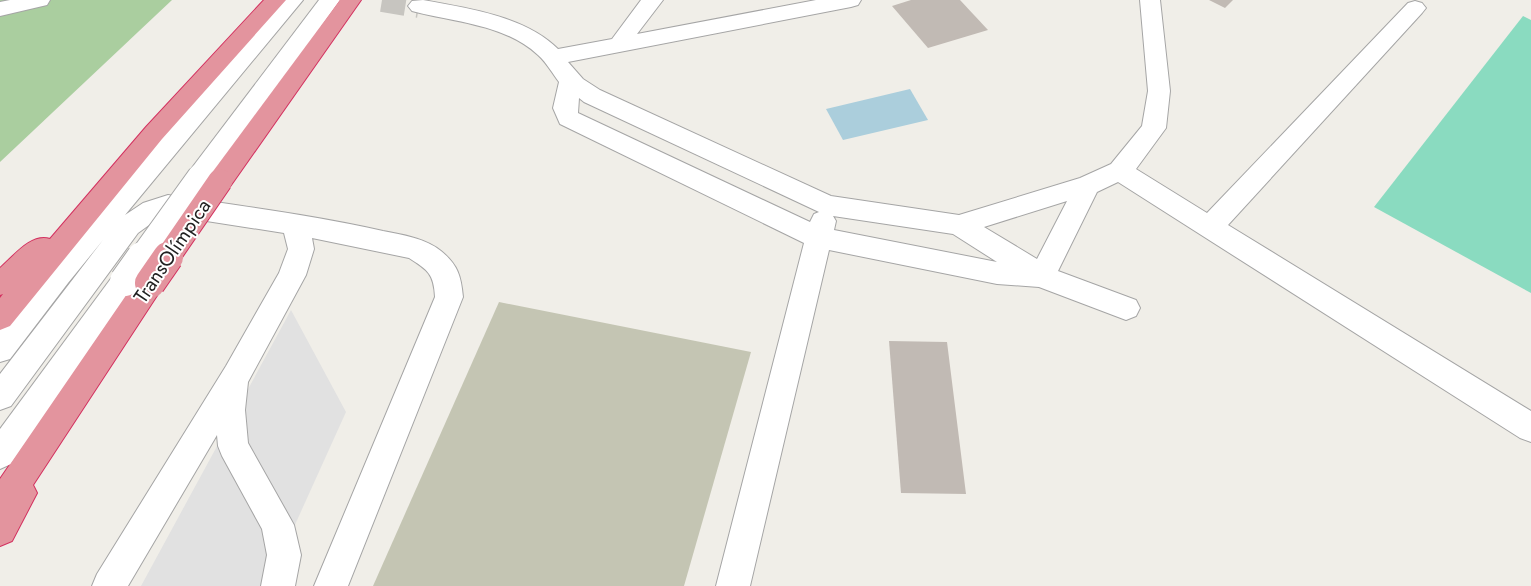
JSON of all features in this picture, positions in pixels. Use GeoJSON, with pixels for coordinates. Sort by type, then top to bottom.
{"type":"FeatureCollection","features":[{"type":"Feature","properties":{"kind":"highway"},"geometry":{"type":"LineString","coordinates":[[0,318],[86,212],[154,133],[276,0]]}},
{"type":"Feature","properties":{"kind":"highway","name":"TransOlímpica"},"geometry":{"type":"LineString","coordinates":[[0,507],[62,417],[138,282],[210,179],[351,0]]}},
{"type":"Feature","properties":{"kind":"highway"},"geometry":{"type":"LineString","coordinates":[[0,284],[22,263],[86,212]]}},
{"type":"Feature","properties":{"kind":"highway"},"geometry":{"type":"LineString","coordinates":[[0,530],[62,417]]}},
{"type":"Feature","properties":{"kind":"street"},"geometry":{"type":"LineString","coordinates":[[0,9],[40,0]]}},
{"type":"Feature","properties":{"kind":"street"},"geometry":{"type":"LineString","coordinates":[[0,350],[71,260],[293,0]]}},
{"type":"Feature","properties":{"kind":"street","name":"TransOlímpica"},"geometry":{"type":"LineString","coordinates":[[210,179],[330,0]]}},
{"type":"Feature","properties":{"kind":"street"},"geometry":{"type":"LineString","coordinates":[[619,45],[637,18],[653,0]]}},
{"type":"Feature","properties":{"kind":"street"},"geometry":{"type":"LineString","coordinates":[[555,57],[851,0]]}},
{"type":"Feature","properties":{"kind":"street"},"geometry":{"type":"LineString","coordinates":[[959,225],[1088,185],[1120,171],[1154,128],[1159,91],[1150,0]]}},
{"type":"Feature","properties":{"kind":"street"},"geometry":{"type":"LineString","coordinates":[[419,6],[455,12],[506,29],[538,43],[555,57],[571,81],[592,96],[827,205],[959,225],[1042,276],[1126,308]]}},
{"type":"Feature","properties":{"kind":"street"},"geometry":{"type":"LineString","coordinates":[[1210,227],[1415,8]]}},
{"type":"Feature","properties":{"kind":"street"},"geometry":{"type":"LineString","coordinates":[[571,81],[565,108],[568,118],[819,238],[997,273],[1042,276]]}},
{"type":"Feature","properties":{"kind":"street"},"geometry":{"type":"LineString","coordinates":[[1120,171],[1531,428]]}},
{"type":"Feature","properties":{"kind":"street"},"geometry":{"type":"LineString","coordinates":[[1042,276],[1088,185]]}},
{"type":"Feature","properties":{"kind":"street"},"geometry":{"type":"LineString","coordinates":[[0,396],[129,226],[142,214],[168,204],[293,226],[347,233],[416,249],[431,258],[448,277],[449,297],[331,586]]}},
{"type":"Feature","properties":{"kind":"street"},"geometry":{"type":"LineString","coordinates":[[733,586],[827,205]]}},
{"type":"Feature","properties":{"kind":"street"},"geometry":{"type":"LineString","coordinates":[[110,586],[236,375],[292,275],[301,249],[298,233],[293,226]]}},
{"type":"Feature","properties":{"kind":"street"},"geometry":{"type":"LineString","coordinates":[[292,275],[312,252],[332,238],[347,233]]}},
{"type":"Feature","properties":{"kind":"street","name":"TransOlímpica"},"geometry":{"type":"LineString","coordinates":[[0,454],[138,282]]}},
{"type":"Feature","properties":{"kind":"street"},"geometry":{"type":"LineString","coordinates":[[236,375],[230,410],[233,446],[278,525],[284,555],[278,586]]}},
{"type":"Feature","properties":{"kind":"shaded area"},"geometry":{"type":"Polygon","coordinates":[[[499,302],[751,352],[684,586],[373,586],[499,302]]]}},
{"type":"Feature","properties":{"kind":"shaded area"},"geometry":{"type":"Polygon","coordinates":[[[291,310],[346,412],[275,569],[265,586],[141,586],[291,310]]]}},
{"type":"Feature","properties":{"kind":"green space"},"geometry":{"type":"Polygon","coordinates":[[[0,0],[172,0],[0,162],[0,0]]]}},
{"type":"Feature","properties":{"kind":"green space"},"geometry":{"type":"Polygon","coordinates":[[[1523,16],[1531,20],[1531,293],[1374,207],[1523,16]]]}},
{"type":"Feature","properties":{"kind":"water"},"geometry":{"type":"Polygon","coordinates":[[[910,89],[928,120],[843,140],[826,109],[910,89]]]}},
{"type":"Feature","properties":{"kind":"building"},"geometry":{"type":"Polygon","coordinates":[[[911,0],[960,0],[988,30],[928,48],[892,6],[911,0]]]}},
{"type":"Feature","properties":{"kind":"building"},"geometry":{"type":"Polygon","coordinates":[[[1209,0],[1233,0],[1225,8],[1209,0]]]}},
{"type":"Feature","properties":{"kind":"building"},"geometry":{"type":"Polygon","coordinates":[[[889,341],[947,342],[966,494],[901,493],[889,341]]]}},
{"type":"Feature","properties":{"kind":"tunnel"},"geometry":{"type":"LineString","coordinates":[[382,0],[419,6]]}}]}
